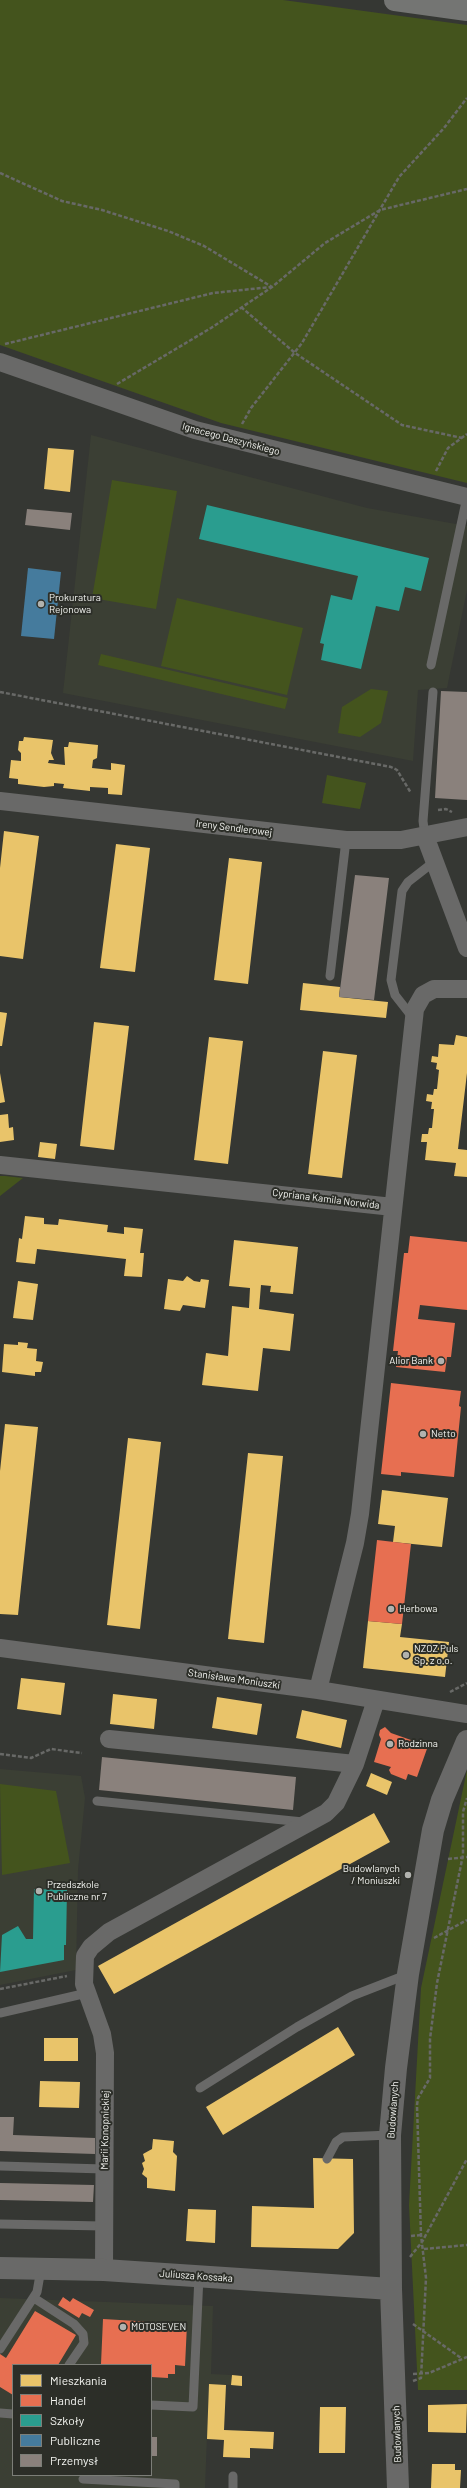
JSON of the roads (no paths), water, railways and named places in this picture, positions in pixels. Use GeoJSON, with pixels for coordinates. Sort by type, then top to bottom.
{"type":"FeatureCollection","features":[{"type":"Feature","properties":{"kind":"main road"},"geometry":{"type":"LineString","coordinates":[[395,0],[467,10]]}},
{"type":"Feature","properties":{"kind":"street","name":"Ignacego Daszyńskiego"},"geometry":{"type":"LineString","coordinates":[[0,362],[195,430],[467,497]]}},
{"type":"Feature","properties":{"kind":"street","name":"Ireny Sendlerowej"},"geometry":{"type":"LineString","coordinates":[[0,800],[346,840],[393,840],[425,836],[462,828]]}},
{"type":"Feature","properties":{"kind":"street"},"geometry":{"type":"LineString","coordinates":[[425,836],[467,948]]}},
{"type":"Feature","properties":{"kind":"street","name":"Cypriana Kamila Norwida"},"geometry":{"type":"LineString","coordinates":[[0,1165],[393,1207],[414,1019],[418,1001],[429,991],[444,987],[467,989]]}},
{"type":"Feature","properties":{"kind":"street"},"geometry":{"type":"LineString","coordinates":[[318,1690],[355,1543],[360,1514],[393,1207]]}},
{"type":"Feature","properties":{"kind":"street","name":"Stanisława Moniuszki"},"geometry":{"type":"LineString","coordinates":[[0,1648],[318,1690],[467,1714]]}},
{"type":"Feature","properties":{"kind":"street"},"geometry":{"type":"LineString","coordinates":[[308,1823],[326,1813],[336,1803],[355,1764],[376,1700]]}},
{"type":"Feature","properties":{"kind":"street"},"geometry":{"type":"LineString","coordinates":[[109,1739],[355,1764]]}},
{"type":"Feature","properties":{"kind":"street","name":"Budowlanych"},"geometry":{"type":"LineString","coordinates":[[398,2488],[392,2289],[390,2135],[396,2068],[408,1974],[433,1830],[442,1800],[467,1741]]}},
{"type":"Feature","properties":{"kind":"street","name":"Marii Konopnickiej"},"geometry":{"type":"LineString","coordinates":[[104,2270],[103,2226],[105,2053],[102,2034],[87,1994],[83,1973],[85,1956],[91,1947],[109,1932],[308,1823]]}},
{"type":"Feature","properties":{"kind":"street","name":"Juliusza Kossaka"},"geometry":{"type":"LineString","coordinates":[[0,2268],[104,2270],[392,2289]]}},
{"type":"Feature","properties":{"kind":"lane"},"geometry":{"type":"LineString","coordinates":[[431,664],[467,497]]}},
{"type":"Feature","properties":{"kind":"lane"},"geometry":{"type":"LineString","coordinates":[[425,836],[424,809],[433,692]]}},
{"type":"Feature","properties":{"kind":"lane"},"geometry":{"type":"LineString","coordinates":[[330,976],[346,840]]}},
{"type":"Feature","properties":{"kind":"lane"},"geometry":{"type":"LineString","coordinates":[[414,1019],[395,995],[391,980],[402,891],[408,882],[435,861]]}},
{"type":"Feature","properties":{"kind":"lane"},"geometry":{"type":"LineString","coordinates":[[97,1801],[308,1823]]}},
{"type":"Feature","properties":{"kind":"lane"},"geometry":{"type":"LineString","coordinates":[[200,2088],[297,2027],[352,1996],[408,1974]]}},
{"type":"Feature","properties":{"kind":"lane"},"geometry":{"type":"LineString","coordinates":[[0,2013],[87,1994]]}},
{"type":"Feature","properties":{"kind":"lane"},"geometry":{"type":"LineString","coordinates":[[327,2159],[336,2142],[343,2137],[390,2135]]}},
{"type":"Feature","properties":{"kind":"lane"},"geometry":{"type":"LineString","coordinates":[[0,2166],[104,2169]]}},
{"type":"Feature","properties":{"kind":"lane"},"geometry":{"type":"LineString","coordinates":[[0,2224],[103,2226]]}},
{"type":"Feature","properties":{"kind":"lane"},"geometry":{"type":"LineString","coordinates":[[0,2349],[34,2298],[40,2284],[41,2269]]}},
{"type":"Feature","properties":{"kind":"lane"},"geometry":{"type":"LineString","coordinates":[[152,2405],[194,2407],[199,2276]]}},
{"type":"Feature","properties":{"kind":"lane"},"geometry":{"type":"LineString","coordinates":[[34,2298],[74,2324],[83,2334],[84,2343],[70,2364]]}},
{"type":"Feature","properties":{"kind":"lane"},"geometry":{"type":"LineString","coordinates":[[0,2413],[12,2414]]}},
{"type":"Feature","properties":{"kind":"lane"},"geometry":{"type":"LineString","coordinates":[[233,2476],[233,2488]]}},
{"type":"Feature","properties":{"kind":"lane"},"geometry":{"type":"LineString","coordinates":[[82,2479],[175,2484],[175,2488]]}},
{"type":"Feature","properties":{"kind":"place","name":"Prokuratura Rejonowa"},"geometry":{"type":"Point","coordinates":[41,604]}},
{"type":"Feature","properties":{"kind":"place","name":"Alior Bank"},"geometry":{"type":"Point","coordinates":[441,1361]}},
{"type":"Feature","properties":{"kind":"place","name":"Netto"},"geometry":{"type":"Point","coordinates":[423,1434]}},
{"type":"Feature","properties":{"kind":"place","name":"Herbowa"},"geometry":{"type":"Point","coordinates":[391,1609]}},
{"type":"Feature","properties":{"kind":"place","name":"NZOZ Puls Sp. z o.o."},"geometry":{"type":"Point","coordinates":[406,1655]}},
{"type":"Feature","properties":{"kind":"place","name":"Rodzinna"},"geometry":{"type":"Point","coordinates":[390,1744]}},
{"type":"Feature","properties":{"kind":"place","name":"Budowlanych / Moniuszki"},"geometry":{"type":"Point","coordinates":[408,1875]}},
{"type":"Feature","properties":{"kind":"place","name":"Przedszkole Publiczne nr 7"},"geometry":{"type":"Point","coordinates":[39,1891]}},
{"type":"Feature","properties":{"kind":"place","name":"MOTOSEVEN"},"geometry":{"type":"Point","coordinates":[123,2327]}}]}
